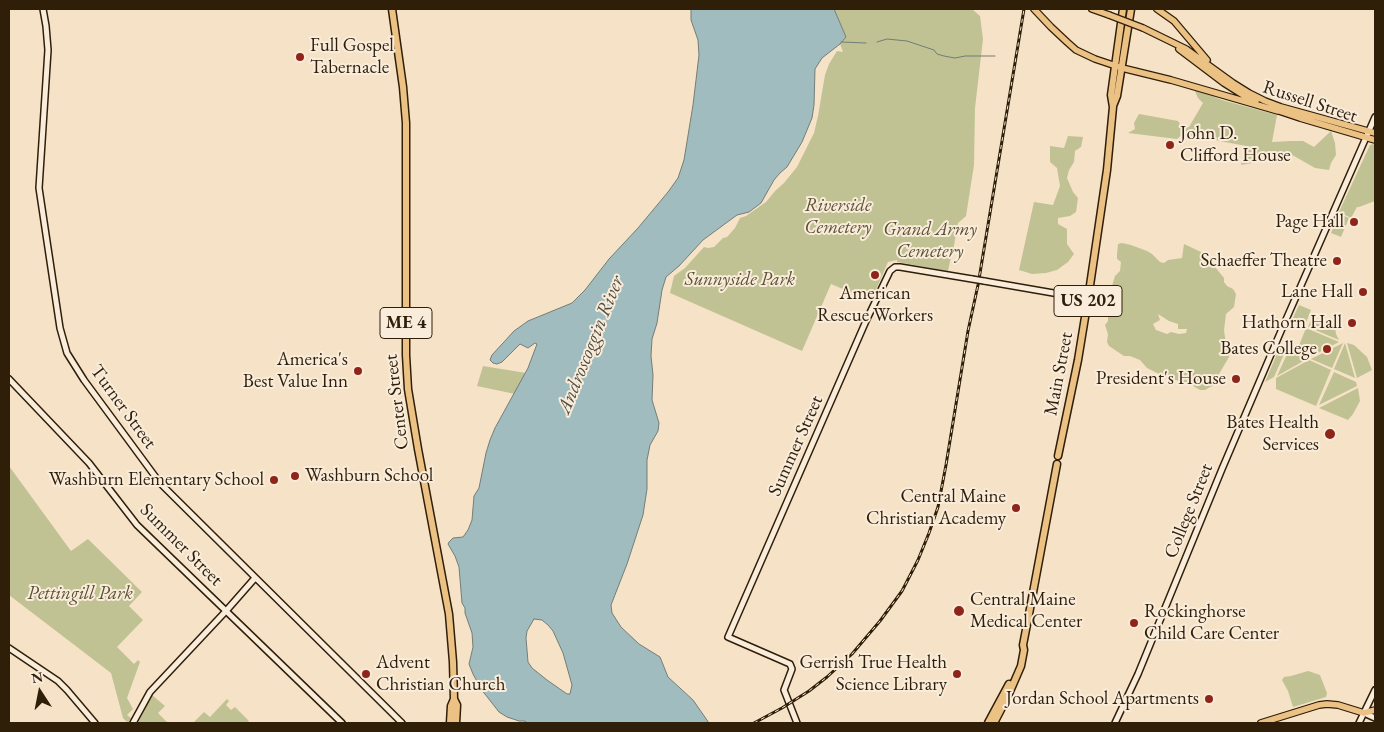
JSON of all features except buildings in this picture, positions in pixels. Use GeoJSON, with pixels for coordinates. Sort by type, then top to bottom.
{"type":"FeatureCollection","features":[{"type":"Feature","properties":{"kind":"highway","name":"Center Street"},"geometry":{"type":"LineString","coordinates":[[392,9],[406,123],[406,347],[408,389],[446,599],[452,654],[454,699],[457,705],[456,723]]}},
{"type":"Feature","properties":{"kind":"highway","name":"Main Street"},"geometry":{"type":"LineString","coordinates":[[1113,107],[1111,95],[1123,9]]}},
{"type":"Feature","properties":{"kind":"highway","name":"Main Street"},"geometry":{"type":"LineString","coordinates":[[1058,456],[1077,368],[1107,170],[1113,107],[1117,96],[1131,9]]}},
{"type":"Feature","properties":{"kind":"highway","name":"Main Street"},"geometry":{"type":"LineString","coordinates":[[994,723],[1019,672],[1024,654],[1023,645],[1057,464]]}},
{"type":"Feature","properties":{"kind":"highway","name":"Main Street"},"geometry":{"type":"LineString","coordinates":[[988,723],[1013,677],[1023,645]]}},
{"type":"Feature","properties":{"kind":"highway","name":"Center Street"},"geometry":{"type":"LineString","coordinates":[[450,723],[451,706],[454,699]]}},
{"type":"Feature","properties":{"kind":"main road"},"geometry":{"type":"LineString","coordinates":[[1035,9],[1059,36],[1076,50],[1095,59],[1114,66],[1171,80],[1278,111]]}},
{"type":"Feature","properties":{"kind":"main road","name":"Russell Street"},"geometry":{"type":"LineString","coordinates":[[1092,9],[1143,28],[1186,49],[1249,93],[1274,104],[1370,133],[1375,140]]}},
{"type":"Feature","properties":{"kind":"main road"},"geometry":{"type":"LineString","coordinates":[[1157,9],[1174,21],[1223,76]]}},
{"type":"Feature","properties":{"kind":"main road","name":"Russell Street"},"geometry":{"type":"LineString","coordinates":[[1163,38],[1243,95],[1278,111],[1300,118],[1370,133]]}},
{"type":"Feature","properties":{"kind":"main road","name":"Main Street"},"geometry":{"type":"LineString","coordinates":[[1057,464],[1058,456]]}},
{"type":"Feature","properties":{"kind":"main road"},"geometry":{"type":"LineString","coordinates":[[1261,723],[1327,704],[1338,705],[1364,713],[1375,710]]}},
{"type":"Feature","properties":{"kind":"street","name":"Turner Street"},"geometry":{"type":"LineString","coordinates":[[43,9],[48,38],[48,56],[39,188],[60,322],[65,346],[70,358],[155,477],[402,723]]}},
{"type":"Feature","properties":{"kind":"street","name":"College Street"},"geometry":{"type":"LineString","coordinates":[[1115,723],[1138,674],[1270,355],[1370,133],[1375,117]]}},
{"type":"Feature","properties":{"kind":"street","name":"Summer Street"},"geometry":{"type":"LineString","coordinates":[[798,723],[784,690],[792,666],[787,662],[728,637],[866,321],[888,275],[897,266],[1088,299]]}},
{"type":"Feature","properties":{"kind":"street","name":"Summer Street"},"geometry":{"type":"LineString","coordinates":[[9,379],[83,456],[137,525],[342,723]]}},
{"type":"Feature","properties":{"kind":"street"},"geometry":{"type":"LineString","coordinates":[[133,723],[150,692],[255,578]]}},
{"type":"Feature","properties":{"kind":"street"},"geometry":{"type":"LineString","coordinates":[[9,648],[58,681],[95,723]]}},
{"type":"Feature","properties":{"kind":"street"},"geometry":{"type":"LineString","coordinates":[[1359,723],[1375,690]]}},
{"type":"Feature","properties":{"kind":"street"},"geometry":{"type":"LineString","coordinates":[[1364,713],[1375,718]]}},
{"type":"Feature","properties":{"kind":"green space"},"geometry":{"type":"Polygon","coordinates":[[[834,9],[972,9],[980,16],[983,39],[975,108],[974,165],[966,216],[958,223],[948,271],[897,262],[897,260],[888,262],[871,301],[831,284],[802,351],[670,293],[674,276],[685,268],[704,247],[714,247],[723,238],[727,237],[735,228],[740,218],[766,202],[797,167],[814,133],[825,75],[829,64],[837,51],[843,52],[840,44],[846,37],[834,9]]]}},
{"type":"Feature","properties":{"kind":"green space"},"geometry":{"type":"Polygon","coordinates":[[[1194,89],[1222,100],[1277,115],[1272,142],[1303,141],[1314,147],[1331,131],[1336,155],[1329,170],[1315,168],[1287,152],[1256,156],[1252,163],[1241,165],[1246,146],[1183,134],[1177,139],[1128,133],[1135,129],[1134,123],[1139,114],[1178,121],[1182,127],[1189,127],[1203,103],[1198,98],[1194,89]]]}},
{"type":"Feature","properties":{"kind":"green space"},"geometry":{"type":"Polygon","coordinates":[[[1068,136],[1083,137],[1081,147],[1075,151],[1074,162],[1067,178],[1078,198],[1076,212],[1070,216],[1058,218],[1058,224],[1067,229],[1067,244],[1074,254],[1068,262],[1057,270],[1032,274],[1019,270],[1034,202],[1053,205],[1060,186],[1057,168],[1050,162],[1050,146],[1064,148],[1068,136]]]}},
{"type":"Feature","properties":{"kind":"green space"},"geometry":{"type":"Polygon","coordinates":[[[1370,145],[1375,145],[1375,201],[1357,207],[1351,218],[1339,212],[1370,145]]]}},
{"type":"Feature","properties":{"kind":"green space"},"geometry":{"type":"Polygon","coordinates":[[[1339,214],[1349,218],[1341,237],[1331,233],[1339,214]]]}},
{"type":"Feature","properties":{"kind":"green space"},"geometry":{"type":"Polygon","coordinates":[[[1118,244],[1131,245],[1147,251],[1164,263],[1168,260],[1182,258],[1184,244],[1201,252],[1202,257],[1215,267],[1224,278],[1227,286],[1233,289],[1236,294],[1234,307],[1226,314],[1224,330],[1226,344],[1230,350],[1229,357],[1212,386],[1205,390],[1200,390],[1188,383],[1167,378],[1147,368],[1140,360],[1124,356],[1109,346],[1105,325],[1108,321],[1110,303],[1117,294],[1112,286],[1115,276],[1120,271],[1121,262],[1117,259],[1118,244]],[[1158,314],[1160,320],[1153,324],[1156,330],[1167,334],[1171,332],[1186,333],[1187,329],[1178,329],[1178,324],[1158,314]]]}},
{"type":"Feature","properties":{"kind":"green space"},"geometry":{"type":"Polygon","coordinates":[[[1299,305],[1311,310],[1305,325],[1292,320],[1299,305]]]}},
{"type":"Feature","properties":{"kind":"green space"},"geometry":{"type":"Polygon","coordinates":[[[1312,317],[1335,327],[1339,340],[1308,327],[1312,317]]]}},
{"type":"Feature","properties":{"kind":"green space"},"geometry":{"type":"Polygon","coordinates":[[[1306,328],[1339,342],[1310,357],[1300,354],[1298,348],[1306,328]]]}},
{"type":"Feature","properties":{"kind":"green space"},"geometry":{"type":"Polygon","coordinates":[[[1343,343],[1332,368],[1311,359],[1343,343]]]}},
{"type":"Feature","properties":{"kind":"green space"},"geometry":{"type":"Polygon","coordinates":[[[1345,343],[1355,378],[1334,369],[1345,343]]]}},
{"type":"Feature","properties":{"kind":"green space"},"geometry":{"type":"Polygon","coordinates":[[[1347,343],[1354,345],[1367,357],[1372,370],[1357,378],[1347,343]]]}},
{"type":"Feature","properties":{"kind":"green space"},"geometry":{"type":"Polygon","coordinates":[[[1280,347],[1285,352],[1274,377],[1265,382],[1280,347]]]}},
{"type":"Feature","properties":{"kind":"green space"},"geometry":{"type":"Polygon","coordinates":[[[1288,352],[1307,359],[1277,376],[1288,352]]]}},
{"type":"Feature","properties":{"kind":"green space"},"geometry":{"type":"Polygon","coordinates":[[[1309,360],[1331,370],[1316,406],[1276,389],[1276,378],[1309,360]]]}},
{"type":"Feature","properties":{"kind":"green space"},"geometry":{"type":"Polygon","coordinates":[[[483,366],[526,373],[515,394],[477,386],[483,366]]]}},
{"type":"Feature","properties":{"kind":"green space"},"geometry":{"type":"Polygon","coordinates":[[[1334,372],[1356,382],[1357,386],[1319,405],[1334,372]]]}},
{"type":"Feature","properties":{"kind":"green space"},"geometry":{"type":"Polygon","coordinates":[[[1358,388],[1360,401],[1348,420],[1319,408],[1358,388]]]}},
{"type":"Feature","properties":{"kind":"green space","name":"Pettingill Park"},"geometry":{"type":"Polygon","coordinates":[[[9,466],[71,551],[88,539],[142,592],[129,606],[143,620],[117,647],[134,664],[138,660],[140,662],[127,698],[133,709],[127,715],[131,718],[128,723],[123,718],[111,673],[9,595],[9,466]]]}},
{"type":"Feature","properties":{"kind":"green space"},"geometry":{"type":"Polygon","coordinates":[[[1308,671],[1320,675],[1327,693],[1326,697],[1293,707],[1282,680],[1284,677],[1308,671]]]}},
{"type":"Feature","properties":{"kind":"green space"},"geometry":{"type":"Polygon","coordinates":[[[152,695],[165,706],[158,713],[168,723],[138,723],[152,695]]]}},
{"type":"Feature","properties":{"kind":"green space"},"geometry":{"type":"Polygon","coordinates":[[[227,699],[229,701],[226,705],[231,710],[235,707],[249,721],[247,723],[193,723],[204,712],[210,717],[227,699]]]}},
{"type":"Feature","properties":{"kind":"water","name":"Androscoggin River"},"geometry":{"type":"Polygon","coordinates":[[[691,9],[834,9],[846,37],[822,58],[815,69],[812,118],[802,142],[787,167],[774,180],[761,203],[749,212],[737,215],[703,240],[666,277],[652,339],[652,400],[659,423],[658,431],[650,445],[647,460],[647,489],[643,515],[611,605],[612,613],[621,627],[639,644],[660,657],[668,677],[693,700],[709,723],[527,723],[507,717],[499,712],[481,689],[473,674],[469,664],[473,647],[472,633],[462,603],[459,567],[448,544],[453,538],[463,537],[468,530],[472,520],[474,496],[479,488],[490,440],[528,368],[537,344],[535,343],[528,348],[520,344],[502,362],[497,364],[490,360],[492,355],[514,331],[528,321],[572,303],[638,228],[678,178],[684,160],[699,55],[698,40],[691,20],[691,9]],[[534,619],[527,631],[528,662],[532,668],[547,680],[567,694],[570,694],[572,685],[563,653],[553,631],[542,620],[534,619]]]}},
{"type":"Feature","properties":{"kind":"waterway"},"geometry":{"type":"LineString","coordinates":[[877,42],[887,39],[907,41],[934,50],[937,54],[955,58],[995,56]]}},
{"type":"Feature","properties":{"kind":"waterway"},"geometry":{"type":"LineString","coordinates":[[841,42],[866,43]]}},
{"type":"Feature","properties":{"kind":"railway"},"geometry":{"type":"LineString","coordinates":[[754,723],[809,691],[852,654],[902,591],[929,533],[938,507],[946,465],[1024,9]]}},
{"type":"Feature","properties":{"kind":"place","name":"Full Gospel Tabernacle"},"geometry":{"type":"Point","coordinates":[300,57]}},
{"type":"Feature","properties":{"kind":"place","name":"John D. Clifford House"},"geometry":{"type":"Point","coordinates":[1170,145]}},
{"type":"Feature","properties":{"kind":"place","name":"Page Hall"},"geometry":{"type":"Point","coordinates":[1354,222]}},
{"type":"Feature","properties":{"kind":"place","name":"Schaeffer Theatre"},"geometry":{"type":"Point","coordinates":[1337,261]}},
{"type":"Feature","properties":{"kind":"place","name":"American Rescue Workers"},"geometry":{"type":"Point","coordinates":[875,275]}},
{"type":"Feature","properties":{"kind":"place","name":"Lane Hall"},"geometry":{"type":"Point","coordinates":[1363,292]}},
{"type":"Feature","properties":{"kind":"place","name":"Hathorn Hall"},"geometry":{"type":"Point","coordinates":[1352,323]}},
{"type":"Feature","properties":{"kind":"place","name":"Bates College"},"geometry":{"type":"Point","coordinates":[1327,349]}},
{"type":"Feature","properties":{"kind":"place","name":"America's Best Value Inn"},"geometry":{"type":"Point","coordinates":[358,371]}},
{"type":"Feature","properties":{"kind":"place","name":"President's House"},"geometry":{"type":"Point","coordinates":[1236,379]}},
{"type":"Feature","properties":{"kind":"place","name":"Bates Health Services"},"geometry":{"type":"Point","coordinates":[1330,434]}},
{"type":"Feature","properties":{"kind":"place","name":"Washburn School"},"geometry":{"type":"Point","coordinates":[295,476]}},
{"type":"Feature","properties":{"kind":"place","name":"Washburn Elementary School"},"geometry":{"type":"Point","coordinates":[274,480]}},
{"type":"Feature","properties":{"kind":"place","name":"Central Maine Christian Academy"},"geometry":{"type":"Point","coordinates":[1016,508]}},
{"type":"Feature","properties":{"kind":"place","name":"Central Maine Medical Center"},"geometry":{"type":"Point","coordinates":[959,611]}},
{"type":"Feature","properties":{"kind":"place","name":"Rockinghorse Child Care Center"},"geometry":{"type":"Point","coordinates":[1134,623]}},
{"type":"Feature","properties":{"kind":"place","name":"Advent Christian Church"},"geometry":{"type":"Point","coordinates":[366,674]}},
{"type":"Feature","properties":{"kind":"place","name":"Gerrish True Health Science Library"},"geometry":{"type":"Point","coordinates":[957,674]}},
{"type":"Feature","properties":{"kind":"place","name":"Jordan School Apartments"},"geometry":{"type":"Point","coordinates":[1209,699]}},
{"type":"Feature","properties":{"kind":"park label","name":"Riverside Cemetery"},"geometry":{"type":"Point","coordinates":[838,217]}},
{"type":"Feature","properties":{"kind":"park label","name":"Grand Army Cemetery"},"geometry":{"type":"Point","coordinates":[930,241]}},
{"type":"Feature","properties":{"kind":"park label","name":"Sunnyside Park"},"geometry":{"type":"Point","coordinates":[740,280]}}]}
